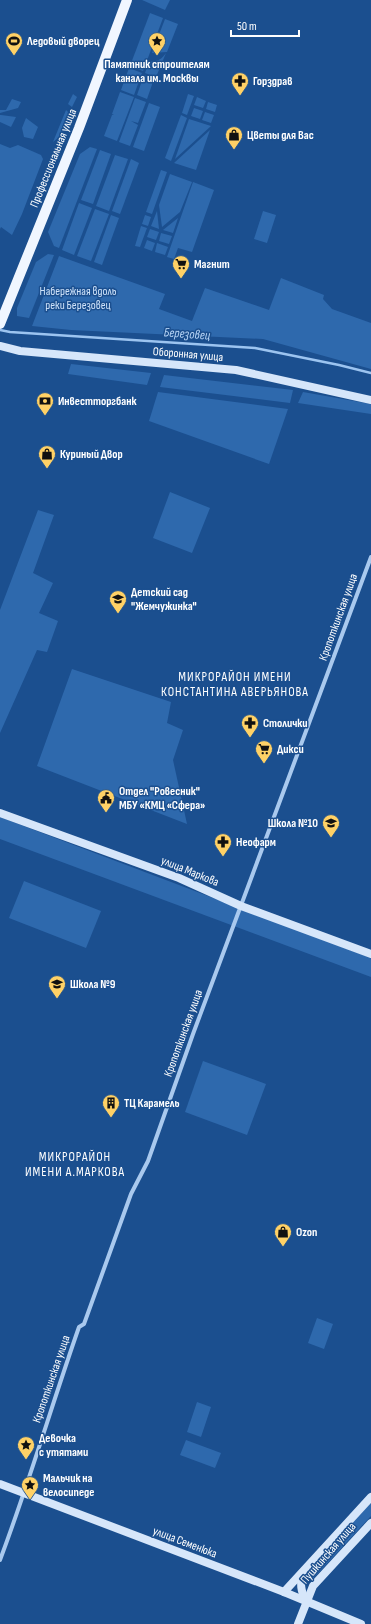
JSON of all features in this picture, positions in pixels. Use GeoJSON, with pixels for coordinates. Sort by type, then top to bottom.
{"type":"FeatureCollection","features":[{"type":"Feature","properties":{"kind":"main road","name":"Профессиональная улица"},"geometry":{"type":"LineString","coordinates":[[0,324],[79,128],[127,0]]}},
{"type":"Feature","properties":{"kind":"street","name":"Оборонная улица"},"geometry":{"type":"LineString","coordinates":[[0,346],[20,351],[236,370],[371,400]]}},
{"type":"Feature","properties":{"kind":"street","name":"Кропоткинская улица"},"geometry":{"type":"LineString","coordinates":[[0,1560],[24,1494],[79,1327],[84,1324],[131,1194],[148,1161],[193,1034],[371,557]]}},
{"type":"Feature","properties":{"kind":"street","name":"улица Маркова"},"geometry":{"type":"LineString","coordinates":[[0,813],[179,878],[241,906],[371,954]]}},
{"type":"Feature","properties":{"kind":"street","name":"улица Семенюка"},"geometry":{"type":"LineString","coordinates":[[0,1484],[284,1592],[361,1624]]}},
{"type":"Feature","properties":{"kind":"street","name":"Пушкинская улица"},"geometry":{"type":"LineString","coordinates":[[284,1592],[371,1497]]}},
{"type":"Feature","properties":{"kind":"street","name":"Пушкинская улица"},"geometry":{"type":"LineString","coordinates":[[298,1624],[312,1586],[371,1523]]}},
{"type":"Feature","properties":{"kind":"street","name":"Пушкинская улица"},"geometry":{"type":"LineString","coordinates":[[305,1570],[300,1587],[301,1593],[306,1602]]}},
{"type":"Feature","properties":{"kind":"green space"},"geometry":{"type":"Polygon","coordinates":[[[142,0],[170,0],[165,10],[142,0]]]}},
{"type":"Feature","properties":{"kind":"green space"},"geometry":{"type":"Polygon","coordinates":[[[150,13],[163,18],[143,71],[130,66],[150,13]]]}},
{"type":"Feature","properties":{"kind":"green space"},"geometry":{"type":"Polygon","coordinates":[[[165,19],[178,24],[167,52],[152,53],[165,19]]]}},
{"type":"Feature","properties":{"kind":"green space"},"geometry":{"type":"Polygon","coordinates":[[[166,53],[156,77],[145,73],[149,61],[159,60],[166,53]]]}},
{"type":"Feature","properties":{"kind":"green space"},"geometry":{"type":"Polygon","coordinates":[[[129,68],[142,73],[134,95],[121,90],[129,68]]]}},
{"type":"Feature","properties":{"kind":"green space"},"geometry":{"type":"Polygon","coordinates":[[[144,75],[154,79],[147,99],[137,95],[144,75]]]}},
{"type":"Feature","properties":{"kind":"green space"},"geometry":{"type":"Polygon","coordinates":[[[120,92],[134,97],[117,141],[104,136],[112,115],[114,115],[112,114],[120,92]]]}},
{"type":"Feature","properties":{"kind":"green space"},"geometry":{"type":"Polygon","coordinates":[[[73,94],[77,97],[72,107],[68,104],[73,94]]]}},
{"type":"Feature","properties":{"kind":"green space"},"geometry":{"type":"Polygon","coordinates":[[[188,94],[194,96],[187,115],[182,113],[188,94]]]}},
{"type":"Feature","properties":{"kind":"green space"},"geometry":{"type":"Polygon","coordinates":[[[197,97],[206,101],[203,108],[194,105],[197,97]]]}},
{"type":"Feature","properties":{"kind":"green space"},"geometry":{"type":"Polygon","coordinates":[[[135,98],[146,102],[138,123],[131,121],[138,125],[130,146],[119,142],[135,98]]]}},
{"type":"Feature","properties":{"kind":"green space"},"geometry":{"type":"Polygon","coordinates":[[[12,99],[21,102],[18,108],[0,113],[0,110],[6,110],[12,99]]]}},
{"type":"Feature","properties":{"kind":"green space"},"geometry":{"type":"Polygon","coordinates":[[[208,102],[217,105],[215,112],[206,109],[208,102]]]}},
{"type":"Feature","properties":{"kind":"green space"},"geometry":{"type":"Polygon","coordinates":[[[149,103],[160,107],[144,151],[133,147],[149,103]]]}},
{"type":"Feature","properties":{"kind":"green space"},"geometry":{"type":"Polygon","coordinates":[[[194,108],[203,111],[200,119],[191,116],[194,108]]]}},
{"type":"Feature","properties":{"kind":"green space"},"geometry":{"type":"Polygon","coordinates":[[[66,110],[70,114],[64,130],[53,142],[66,110]]]}},
{"type":"Feature","properties":{"kind":"green space"},"geometry":{"type":"Polygon","coordinates":[[[205,112],[214,115],[211,123],[202,120],[205,112]]]}},
{"type":"Feature","properties":{"kind":"green space"},"geometry":{"type":"Polygon","coordinates":[[[0,115],[16,117],[11,127],[0,122],[0,115]]]}},
{"type":"Feature","properties":{"kind":"green space"},"geometry":{"type":"Polygon","coordinates":[[[181,115],[187,118],[171,161],[165,158],[181,115]]]}},
{"type":"Feature","properties":{"kind":"green space"},"geometry":{"type":"Polygon","coordinates":[[[26,118],[38,127],[33,139],[24,137],[22,128],[26,118]]]}},
{"type":"Feature","properties":{"kind":"green space"},"geometry":{"type":"Polygon","coordinates":[[[189,119],[211,126],[175,159],[189,119]]]}},
{"type":"Feature","properties":{"kind":"green space"},"geometry":{"type":"Polygon","coordinates":[[[210,130],[196,170],[174,163],[210,130]]]}},
{"type":"Feature","properties":{"kind":"green space"},"geometry":{"type":"Polygon","coordinates":[[[0,144],[10,148],[18,145],[41,155],[43,159],[22,214],[12,235],[1,227],[0,229],[0,144]]]}},
{"type":"Feature","properties":{"kind":"green space"},"geometry":{"type":"Polygon","coordinates":[[[90,147],[97,149],[59,248],[54,246],[48,232],[80,154],[90,147]]]}},
{"type":"Feature","properties":{"kind":"green space"},"geometry":{"type":"Polygon","coordinates":[[[100,150],[111,154],[93,204],[81,200],[100,150]]]}},
{"type":"Feature","properties":{"kind":"green space"},"geometry":{"type":"Polygon","coordinates":[[[115,155],[128,159],[109,211],[96,206],[115,155]]]}},
{"type":"Feature","properties":{"kind":"green space"},"geometry":{"type":"Polygon","coordinates":[[[131,159],[139,163],[120,214],[112,211],[131,159]]]}},
{"type":"Feature","properties":{"kind":"green space"},"geometry":{"type":"Polygon","coordinates":[[[161,170],[167,172],[152,214],[146,212],[161,170]]]}},
{"type":"Feature","properties":{"kind":"green space"},"geometry":{"type":"Polygon","coordinates":[[[170,174],[192,182],[180,212],[162,227],[159,205],[170,174]]]}},
{"type":"Feature","properties":{"kind":"green space"},"geometry":{"type":"Polygon","coordinates":[[[193,182],[214,190],[192,252],[178,248],[174,259],[167,257],[193,182]]]}},
{"type":"Feature","properties":{"kind":"green space"},"geometry":{"type":"Polygon","coordinates":[[[79,203],[92,208],[74,255],[62,250],[79,203]]]}},
{"type":"Feature","properties":{"kind":"green space"},"geometry":{"type":"Polygon","coordinates":[[[95,209],[109,214],[91,261],[77,256],[95,209]]]}},
{"type":"Feature","properties":{"kind":"green space"},"geometry":{"type":"Polygon","coordinates":[[[157,211],[159,229],[151,226],[157,211]]]}},
{"type":"Feature","properties":{"kind":"green space"},"geometry":{"type":"Polygon","coordinates":[[[263,211],[276,215],[267,243],[254,239],[263,211]]]}},
{"type":"Feature","properties":{"kind":"green space"},"geometry":{"type":"Polygon","coordinates":[[[111,215],[119,218],[102,265],[94,262],[111,215]]]}},
{"type":"Feature","properties":{"kind":"green space"},"geometry":{"type":"Polygon","coordinates":[[[145,215],[151,217],[148,226],[142,224],[145,215]]]}},
{"type":"Feature","properties":{"kind":"green space"},"geometry":{"type":"Polygon","coordinates":[[[178,218],[173,233],[163,230],[178,218]]]}},
{"type":"Feature","properties":{"kind":"green space"},"geometry":{"type":"Polygon","coordinates":[[[141,226],[147,228],[140,247],[135,246],[141,226]]]}},
{"type":"Feature","properties":{"kind":"green space"},"geometry":{"type":"Polygon","coordinates":[[[150,229],[159,232],[156,240],[147,237],[150,229]]]}},
{"type":"Feature","properties":{"kind":"green space"},"geometry":{"type":"Polygon","coordinates":[[[161,233],[172,236],[169,244],[159,241],[161,233]]]}},
{"type":"Feature","properties":{"kind":"green space"},"geometry":{"type":"Polygon","coordinates":[[[147,240],[155,243],[152,251],[144,248],[147,240]]]}},
{"type":"Feature","properties":{"kind":"green space"},"geometry":{"type":"Polygon","coordinates":[[[157,243],[168,247],[165,255],[155,252],[157,243]]]}},
{"type":"Feature","properties":{"kind":"green space"},"geometry":{"type":"Polygon","coordinates":[[[48,254],[54,255],[29,318],[17,316],[17,308],[36,262],[48,254]]]}},
{"type":"Feature","properties":{"kind":"green space","name":"Набережная вдоль реки Березовец"},"geometry":{"type":"Polygon","coordinates":[[[59,256],[165,294],[159,309],[192,321],[205,288],[269,310],[281,278],[324,295],[323,299],[332,309],[371,323],[371,369],[263,339],[71,330],[32,326],[59,256]]]}},
{"type":"Feature","properties":{"kind":"green space"},"geometry":{"type":"Polygon","coordinates":[[[71,364],[151,373],[147,385],[68,374],[71,364]]]}},
{"type":"Feature","properties":{"kind":"green space"},"geometry":{"type":"Polygon","coordinates":[[[164,375],[293,390],[290,403],[160,387],[164,375]]]}},
{"type":"Feature","properties":{"kind":"green space"},"geometry":{"type":"Polygon","coordinates":[[[158,392],[288,409],[269,464],[149,421],[158,392]]]}},
{"type":"Feature","properties":{"kind":"green space"},"geometry":{"type":"Polygon","coordinates":[[[303,392],[371,404],[371,414],[298,403],[303,392]]]}},
{"type":"Feature","properties":{"kind":"green space"},"geometry":{"type":"Polygon","coordinates":[[[170,492],[210,508],[192,553],[153,538],[170,492]]]}},
{"type":"Feature","properties":{"kind":"green space"},"geometry":{"type":"Polygon","coordinates":[[[38,510],[54,515],[33,573],[53,583],[39,613],[58,621],[47,652],[37,650],[0,733],[0,610],[38,510]]]}},
{"type":"Feature","properties":{"kind":"green space"},"geometry":{"type":"Polygon","coordinates":[[[72,669],[171,702],[167,723],[183,730],[173,760],[187,824],[37,766],[72,669]]]}},
{"type":"Feature","properties":{"kind":"green space"},"geometry":{"type":"Polygon","coordinates":[[[0,817],[371,958],[371,977],[0,839],[0,817]]]}},
{"type":"Feature","properties":{"kind":"green space"},"geometry":{"type":"Polygon","coordinates":[[[24,881],[101,911],[86,948],[9,918],[24,881]]]}},
{"type":"Feature","properties":{"kind":"green space"},"geometry":{"type":"Polygon","coordinates":[[[203,1061],[266,1084],[247,1135],[185,1112],[203,1061]]]}},
{"type":"Feature","properties":{"kind":"green space"},"geometry":{"type":"Polygon","coordinates":[[[317,1318],[333,1324],[324,1349],[308,1343],[317,1318]]]}},
{"type":"Feature","properties":{"kind":"green space"},"geometry":{"type":"Polygon","coordinates":[[[197,1402],[211,1407],[201,1437],[187,1432],[197,1402]]]}},
{"type":"Feature","properties":{"kind":"green space"},"geometry":{"type":"Polygon","coordinates":[[[186,1440],[221,1453],[215,1468],[180,1455],[186,1440]]]}},
{"type":"Feature","properties":{"kind":"green space"},"geometry":{"type":"Polygon","coordinates":[[[371,1503],[371,1516],[311,1581],[304,1574],[371,1503]]]}},
{"type":"Feature","properties":{"kind":"waterway","name":"Березовец"},"geometry":{"type":"LineString","coordinates":[[0,330],[10,332],[255,348],[371,373]]}},
{"type":"Feature","properties":{"kind":"place","name":"Ледовый дворец"},"geometry":{"type":"Point","coordinates":[14,56]}},
{"type":"Feature","properties":{"kind":"place","name":"Памятник строителям канала им. Москвы"},"geometry":{"type":"Point","coordinates":[157,56]}},
{"type":"Feature","properties":{"kind":"place","name":"Горздрав"},"geometry":{"type":"Point","coordinates":[240,96]}},
{"type":"Feature","properties":{"kind":"place","name":"Цветы для Вас"},"geometry":{"type":"Point","coordinates":[234,150]}},
{"type":"Feature","properties":{"kind":"place","name":"Магнит"},"geometry":{"type":"Point","coordinates":[181,279]}},
{"type":"Feature","properties":{"kind":"place","name":"Инвестторгбанк"},"geometry":{"type":"Point","coordinates":[45,416]}},
{"type":"Feature","properties":{"kind":"place","name":"Куриный Двор"},"geometry":{"type":"Point","coordinates":[47,469]}},
{"type":"Feature","properties":{"kind":"place","name":"Детский сад \"Жемчужинка\""},"geometry":{"type":"Point","coordinates":[118,614]}},
{"type":"Feature","properties":{"kind":"place","name":"Столички"},"geometry":{"type":"Point","coordinates":[250,738]}},
{"type":"Feature","properties":{"kind":"place","name":"Дикси"},"geometry":{"type":"Point","coordinates":[264,764]}},
{"type":"Feature","properties":{"kind":"place","name":"Отдел \"Ровесник\" МБУ «КМЦ «Сфера»"},"geometry":{"type":"Point","coordinates":[106,813]}},
{"type":"Feature","properties":{"kind":"place","name":"Школа №10"},"geometry":{"type":"Point","coordinates":[331,838]}},
{"type":"Feature","properties":{"kind":"place","name":"Неофарм"},"geometry":{"type":"Point","coordinates":[223,857]}},
{"type":"Feature","properties":{"kind":"place","name":"Школа №9"},"geometry":{"type":"Point","coordinates":[57,999]}},
{"type":"Feature","properties":{"kind":"place","name":"ТЦ Карамель"},"geometry":{"type":"Point","coordinates":[111,1118]}},
{"type":"Feature","properties":{"kind":"place","name":"Ozon"},"geometry":{"type":"Point","coordinates":[283,1247]}},
{"type":"Feature","properties":{"kind":"place","name":"Девочка с утятами"},"geometry":{"type":"Point","coordinates":[26,1460]}},
{"type":"Feature","properties":{"kind":"place","name":"Мальчик на велосипеде"},"geometry":{"type":"Point","coordinates":[30,1500]}},
{"type":"Feature","properties":{"kind":"district","name":"МИКРОРАЙОН ИМЕНИ КОНСТАНТИНА АВЕРЬЯНОВА"},"geometry":{"type":"Point","coordinates":[235,684]}},
{"type":"Feature","properties":{"kind":"district","name":"МИКРОРАЙОН ИМЕНИ А.МАРКОВА"},"geometry":{"type":"Point","coordinates":[75,1164]}}]}
